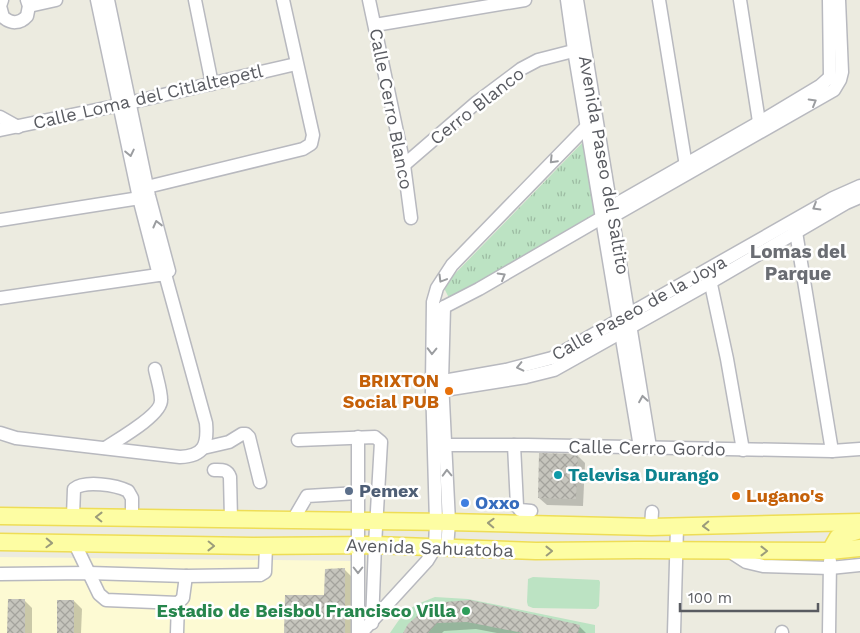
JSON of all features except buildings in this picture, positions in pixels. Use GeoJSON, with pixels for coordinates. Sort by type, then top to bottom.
{"type":"FeatureCollection","features":[{"type":"Feature","properties":{"kind":"main road","name":"Avenida Sahuatoba"},"geometry":{"type":"LineString","coordinates":[[0,516],[442,522],[547,518],[651,520],[678,527],[860,522]]}},
{"type":"Feature","properties":{"kind":"main road"},"geometry":{"type":"LineString","coordinates":[[637,550],[648,538],[651,520]]}},
{"type":"Feature","properties":{"kind":"main road"},"geometry":{"type":"LineString","coordinates":[[830,551],[838,537],[860,530]]}},
{"type":"Feature","properties":{"kind":"main road","name":"Avenida Sahuatoba"},"geometry":{"type":"LineString","coordinates":[[0,542],[266,546],[375,545],[536,552],[637,550],[830,551],[860,548]]}},
{"type":"Feature","properties":{"kind":"street"},"geometry":{"type":"LineString","coordinates":[[2,0],[0,6],[2,17],[7,21],[18,22],[27,16],[28,3],[56,0]]}},
{"type":"Feature","properties":{"kind":"street"},"geometry":{"type":"LineString","coordinates":[[0,433],[16,438],[180,457],[190,457],[198,454],[206,443],[206,423],[164,273],[125,104],[97,0]]}},
{"type":"Feature","properties":{"kind":"street"},"geometry":{"type":"LineString","coordinates":[[108,0],[125,104]]}},
{"type":"Feature","properties":{"kind":"street"},"geometry":{"type":"LineString","coordinates":[[195,0],[212,84]]}},
{"type":"Feature","properties":{"kind":"street"},"geometry":{"type":"LineString","coordinates":[[0,220],[145,194],[303,149],[311,144],[313,135],[283,0]]}},
{"type":"Feature","properties":{"kind":"street","name":"Calle Cerro Blanco"},"geometry":{"type":"LineString","coordinates":[[370,0],[404,165],[411,218]]}},
{"type":"Feature","properties":{"kind":"street"},"geometry":{"type":"LineString","coordinates":[[375,24],[524,0]]}},
{"type":"Feature","properties":{"kind":"street","name":"Avenida Paseo del Saltito"},"geometry":{"type":"LineString","coordinates":[[567,0],[579,49],[645,447]]}},
{"type":"Feature","properties":{"kind":"street","name":"Avenida Paseo del Saltito"},"geometry":{"type":"LineString","coordinates":[[577,0],[579,49]]}},
{"type":"Feature","properties":{"kind":"street"},"geometry":{"type":"LineString","coordinates":[[659,0],[686,169]]}},
{"type":"Feature","properties":{"kind":"street"},"geometry":{"type":"LineString","coordinates":[[740,0],[760,128]]}},
{"type":"Feature","properties":{"kind":"street"},"geometry":{"type":"LineString","coordinates":[[830,0],[834,81]]}},
{"type":"Feature","properties":{"kind":"street"},"geometry":{"type":"LineString","coordinates":[[438,305],[479,290],[606,215],[760,128],[820,86],[834,81],[842,72],[839,0]]}},
{"type":"Feature","properties":{"kind":"street","name":"Cerro Blanco"},"geometry":{"type":"LineString","coordinates":[[404,165],[477,102],[521,69],[538,60],[579,49]]}},
{"type":"Feature","properties":{"kind":"street","name":"Calle Loma del Citlaltepetl"},"geometry":{"type":"LineString","coordinates":[[0,130],[125,104],[296,64]]}},
{"type":"Feature","properties":{"kind":"street"},"geometry":{"type":"LineString","coordinates":[[0,117],[18,126]]}},
{"type":"Feature","properties":{"kind":"street"},"geometry":{"type":"LineString","coordinates":[[358,437],[360,633],[372,627],[441,548],[442,522],[437,387],[437,288],[452,265],[591,122]]}},
{"type":"Feature","properties":{"kind":"street","name":"Calle Paseo de la Joya"},"geometry":{"type":"LineString","coordinates":[[796,226],[832,198],[860,186]]}},
{"type":"Feature","properties":{"kind":"street","name":"Calle Paseo de la Joya"},"geometry":{"type":"LineString","coordinates":[[437,387],[544,361],[560,354],[625,324],[796,226],[860,197]]}},
{"type":"Feature","properties":{"kind":"street"},"geometry":{"type":"LineString","coordinates":[[796,226],[832,450]]}},
{"type":"Feature","properties":{"kind":"street"},"geometry":{"type":"LineString","coordinates":[[0,298],[164,273]]}},
{"type":"Feature","properties":{"kind":"street"},"geometry":{"type":"LineString","coordinates":[[710,276],[727,359],[742,450]]}},
{"type":"Feature","properties":{"kind":"street"},"geometry":{"type":"LineString","coordinates":[[105,448],[151,417],[159,409],[161,400],[155,369]]}},
{"type":"Feature","properties":{"kind":"street"},"geometry":{"type":"LineString","coordinates":[[203,448],[229,442],[242,434],[246,434],[249,437],[260,482]]}},
{"type":"Feature","properties":{"kind":"street"},"geometry":{"type":"LineString","coordinates":[[298,440],[358,437],[375,437],[380,440],[382,446],[375,545],[372,627]]}},
{"type":"Feature","properties":{"kind":"street"},"geometry":{"type":"LineString","coordinates":[[514,445],[517,506],[520,510],[531,511]]}},
{"type":"Feature","properties":{"kind":"street","name":"Calle Cerro Gordo"},"geometry":{"type":"LineString","coordinates":[[440,446],[514,445],[742,450],[860,449]]}},
{"type":"Feature","properties":{"kind":"street"},"geometry":{"type":"LineString","coordinates":[[214,470],[225,470],[230,477],[231,519]]}},
{"type":"Feature","properties":{"kind":"street"},"geometry":{"type":"LineString","coordinates":[[73,516],[74,489],[89,485],[108,486],[128,491],[132,498],[132,517]]}},
{"type":"Feature","properties":{"kind":"street"},"geometry":{"type":"LineString","coordinates":[[293,520],[307,496],[358,492]]}},
{"type":"Feature","properties":{"kind":"street"},"geometry":{"type":"LineString","coordinates":[[674,633],[678,527]]}},
{"type":"Feature","properties":{"kind":"street"},"geometry":{"type":"LineString","coordinates":[[75,544],[99,594],[106,600],[178,603]]}},
{"type":"Feature","properties":{"kind":"street"},"geometry":{"type":"LineString","coordinates":[[0,574],[262,575],[265,572],[266,546]]}},
{"type":"Feature","properties":{"kind":"street"},"geometry":{"type":"LineString","coordinates":[[729,551],[746,562],[754,564],[830,568],[860,566]]}},
{"type":"Feature","properties":{"kind":"street"},"geometry":{"type":"LineString","coordinates":[[828,633],[830,551]]}},
{"type":"Feature","properties":{"kind":"street"},"geometry":{"type":"LineString","coordinates":[[177,633],[178,603],[183,598],[186,576]]}},
{"type":"Feature","properties":{"kind":"shaded area"},"geometry":{"type":"Polygon","coordinates":[[[0,557],[356,561],[353,633],[0,633],[0,557]]]}},
{"type":"Feature","properties":{"kind":"green space"},"geometry":{"type":"Polygon","coordinates":[[[586,139],[599,213],[450,300],[443,286],[586,139]]]}},
{"type":"Feature","properties":{"kind":"green space"},"geometry":{"type":"Polygon","coordinates":[[[533,577],[599,580],[599,606],[596,609],[533,608],[528,606],[528,579],[533,577]]]}},
{"type":"Feature","properties":{"kind":"green space","name":"Estadio de Beisbol Francisco Villa"},"geometry":{"type":"Polygon","coordinates":[[[435,597],[468,599],[595,625],[595,633],[390,633],[409,610],[419,603],[435,597]]]}},
{"type":"Feature","properties":{"kind":"place","name":"BRIXTON Social PUB"},"geometry":{"type":"Point","coordinates":[449,391]}},
{"type":"Feature","properties":{"kind":"place","name":"Televisa Durango"},"geometry":{"type":"Point","coordinates":[558,475]}},
{"type":"Feature","properties":{"kind":"place","name":"Pemex"},"geometry":{"type":"Point","coordinates":[349,491]}},
{"type":"Feature","properties":{"kind":"place","name":"Lugano's"},"geometry":{"type":"Point","coordinates":[736,496]}},
{"type":"Feature","properties":{"kind":"place","name":"Oxxo"},"geometry":{"type":"Point","coordinates":[465,503]}},
{"type":"Feature","properties":{"kind":"place","name":"Estadio de Beisbol Francisco Villa"},"geometry":{"type":"Point","coordinates":[466,611]}},
{"type":"Feature","properties":{"kind":"district","name":"Lomas del Parque"},"geometry":{"type":"Point","coordinates":[798,262]}}]}
